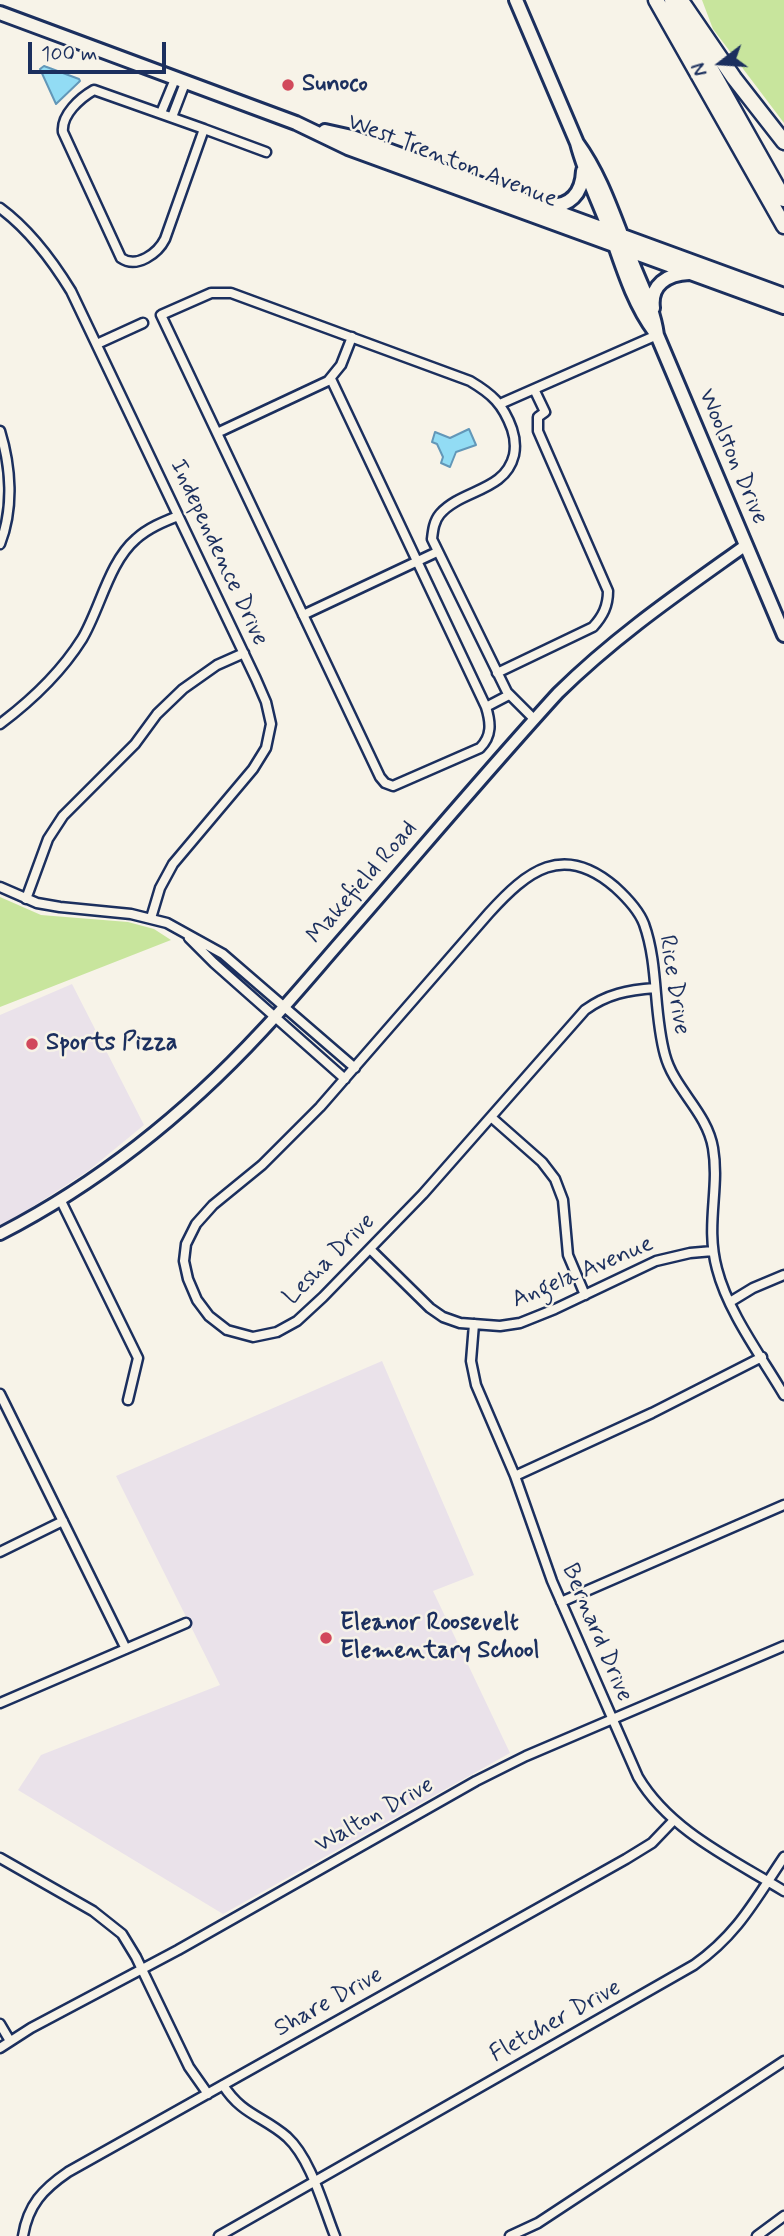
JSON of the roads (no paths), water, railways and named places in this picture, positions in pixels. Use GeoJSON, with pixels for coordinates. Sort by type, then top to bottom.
{"type":"FeatureCollection","features":[{"type":"Feature","properties":{"kind":"highway"},"geometry":{"type":"LineString","coordinates":[[656,0],[784,226]]}},
{"type":"Feature","properties":{"kind":"highway"},"geometry":{"type":"LineString","coordinates":[[672,0],[784,199]]}},
{"type":"Feature","properties":{"kind":"highway"},"geometry":{"type":"LineString","coordinates":[[681,0],[719,56],[784,142]]}},
{"type":"Feature","properties":{"kind":"main road"},"geometry":{"type":"LineString","coordinates":[[516,0],[577,144],[583,167],[618,241],[784,295]]}},
{"type":"Feature","properties":{"kind":"main road","name":"West Trenton Avenue"},"geometry":{"type":"LineString","coordinates":[[0,13],[301,125],[348,148],[618,241]]}},
{"type":"Feature","properties":{"kind":"main road"},"geometry":{"type":"LineString","coordinates":[[301,125],[352,137],[541,206],[691,273],[784,307]]}},
{"type":"Feature","properties":{"kind":"main road"},"geometry":{"type":"LineString","coordinates":[[577,144],[592,163],[618,241]]}},
{"type":"Feature","properties":{"kind":"main road"},"geometry":{"type":"LineString","coordinates":[[541,206],[558,206],[572,200],[581,187],[583,167]]}},
{"type":"Feature","properties":{"kind":"main road","name":"Woolston Drive"},"geometry":{"type":"LineString","coordinates":[[618,241],[654,316],[657,335]]}},
{"type":"Feature","properties":{"kind":"main road","name":"Woolston Drive"},"geometry":{"type":"LineString","coordinates":[[618,241],[645,319],[657,335],[784,635]]}},
{"type":"Feature","properties":{"kind":"main road"},"geometry":{"type":"LineString","coordinates":[[654,316],[653,296],[660,283],[673,275],[691,273]]}},
{"type":"Feature","properties":{"kind":"street"},"geometry":{"type":"LineString","coordinates":[[161,113],[180,81]]}},
{"type":"Feature","properties":{"kind":"street"},"geometry":{"type":"LineString","coordinates":[[172,117],[180,81]]}},
{"type":"Feature","properties":{"kind":"street"},"geometry":{"type":"LineString","coordinates":[[204,129],[161,247],[140,260],[126,262],[121,258],[65,139],[62,125],[65,117],[87,94],[94,90],[161,113],[266,152]]}},
{"type":"Feature","properties":{"kind":"street","name":"Independence Drive"},"geometry":{"type":"LineString","coordinates":[[0,208],[24,228],[58,270],[71,291],[244,653],[270,717],[270,734],[266,748],[253,769],[173,864],[160,888],[151,918]]}},
{"type":"Feature","properties":{"kind":"street"},"geometry":{"type":"LineString","coordinates":[[331,379],[486,707],[489,733],[480,748],[401,785],[389,785],[380,777],[161,315],[211,293],[232,293],[470,381],[500,404],[515,438],[512,461],[506,473],[496,482],[451,505],[440,514],[432,539],[509,695],[534,719]]}},
{"type":"Feature","properties":{"kind":"street"},"geometry":{"type":"LineString","coordinates":[[97,344],[143,323]]}},
{"type":"Feature","properties":{"kind":"street"},"geometry":{"type":"LineString","coordinates":[[500,404],[657,335]]}},
{"type":"Feature","properties":{"kind":"street"},"geometry":{"type":"LineString","coordinates":[[217,433],[331,379],[341,365],[352,337]]}},
{"type":"Feature","properties":{"kind":"street"},"geometry":{"type":"LineString","coordinates":[[497,673],[593,627],[603,614],[608,601],[608,591],[538,431],[538,417],[545,412],[534,389]]}},
{"type":"Feature","properties":{"kind":"street"},"geometry":{"type":"LineString","coordinates":[[0,431],[5,449],[9,492],[6,523],[0,544]]}},
{"type":"Feature","properties":{"kind":"street"},"geometry":{"type":"LineString","coordinates":[[0,724],[44,688],[69,658],[88,628],[127,548],[147,530],[178,516]]}},
{"type":"Feature","properties":{"kind":"street","name":"Makefield Road"},"geometry":{"type":"LineString","coordinates":[[0,1234],[61,1201],[128,1154],[199,1093],[284,1006],[558,693],[610,644],[746,545]]}},
{"type":"Feature","properties":{"kind":"street"},"geometry":{"type":"LineString","coordinates":[[303,615],[437,552]]}},
{"type":"Feature","properties":{"kind":"street"},"geometry":{"type":"LineString","coordinates":[[26,899],[48,839],[62,816],[135,744],[157,714],[183,689],[218,665],[244,653]]}},
{"type":"Feature","properties":{"kind":"street"},"geometry":{"type":"LineString","coordinates":[[486,707],[509,695]]}},
{"type":"Feature","properties":{"kind":"street","name":"Rice Drive"},"geometry":{"type":"LineString","coordinates":[[345,1079],[503,898],[528,875],[550,866],[563,865],[585,869],[603,879],[620,892],[643,921],[663,1046],[670,1069],[695,1106],[712,1139],[715,1168],[711,1222],[713,1251],[720,1278],[730,1301],[784,1395]]}},
{"type":"Feature","properties":{"kind":"street"},"geometry":{"type":"LineString","coordinates":[[0,887],[26,899],[60,907],[151,918],[180,930],[223,954],[355,1068]]}},
{"type":"Feature","properties":{"kind":"street"},"geometry":{"type":"LineString","coordinates":[[180,930],[345,1079]]}},
{"type":"Feature","properties":{"kind":"street","name":"Lesha Drive"},"geometry":{"type":"LineString","coordinates":[[345,1079],[270,1158],[199,1219],[187,1244],[184,1261],[192,1290],[209,1317],[227,1330],[253,1337],[278,1332],[291,1325],[323,1297],[423,1194],[586,1010],[613,994],[655,988]]}},
{"type":"Feature","properties":{"kind":"street"},"geometry":{"type":"LineString","coordinates":[[491,1118],[542,1163],[555,1179],[563,1200],[568,1255],[585,1295]]}},
{"type":"Feature","properties":{"kind":"street"},"geometry":{"type":"LineString","coordinates":[[61,1201],[138,1357],[128,1400]]}},
{"type":"Feature","properties":{"kind":"street","name":"Angela Avenue"},"geometry":{"type":"LineString","coordinates":[[370,1249],[430,1308],[451,1320],[500,1326],[520,1323],[656,1261],[713,1251]]}},
{"type":"Feature","properties":{"kind":"street"},"geometry":{"type":"LineString","coordinates":[[730,1301],[784,1275]]}},
{"type":"Feature","properties":{"kind":"street","name":"Bernard Drive"},"geometry":{"type":"LineString","coordinates":[[474,1324],[471,1345],[472,1372],[515,1476],[534,1536],[561,1602],[638,1777],[647,1792],[674,1820],[784,1891]]}},
{"type":"Feature","properties":{"kind":"street"},"geometry":{"type":"LineString","coordinates":[[515,1476],[652,1413],[762,1357]]}},
{"type":"Feature","properties":{"kind":"street"},"geometry":{"type":"LineString","coordinates":[[0,1395],[126,1648]]}},
{"type":"Feature","properties":{"kind":"street"},"geometry":{"type":"LineString","coordinates":[[561,1602],[784,1505]]}},
{"type":"Feature","properties":{"kind":"street"},"geometry":{"type":"LineString","coordinates":[[0,1552],[63,1521]]}},
{"type":"Feature","properties":{"kind":"street"},"geometry":{"type":"LineString","coordinates":[[0,1703],[186,1623]]}},
{"type":"Feature","properties":{"kind":"street","name":"Walton Drive"},"geometry":{"type":"LineString","coordinates":[[0,2048],[79,2001],[142,1969],[476,1781],[526,1756],[784,1646]]}},
{"type":"Feature","properties":{"kind":"street","name":"Share Drive"},"geometry":{"type":"LineString","coordinates":[[23,2236],[32,2208],[48,2186],[89,2159],[626,1859],[652,1843],[674,1820]]}},
{"type":"Feature","properties":{"kind":"street","name":"Fletcher Drive"},"geometry":{"type":"LineString","coordinates":[[219,2236],[694,1965],[719,1947],[736,1929],[784,1857]]}},
{"type":"Feature","properties":{"kind":"street"},"geometry":{"type":"LineString","coordinates":[[0,1858],[105,1919],[122,1934],[142,1969],[189,2067],[208,2094]]}},
{"type":"Feature","properties":{"kind":"street"},"geometry":{"type":"LineString","coordinates":[[0,2024],[10,2041]]}},
{"type":"Feature","properties":{"kind":"street"},"geometry":{"type":"LineString","coordinates":[[510,2236],[544,2218],[784,2062]]}},
{"type":"Feature","properties":{"kind":"street"},"geometry":{"type":"LineString","coordinates":[[223,2085],[238,2105],[277,2129],[298,2149],[335,2236]]}},
{"type":"Feature","properties":{"kind":"street"},"geometry":{"type":"LineString","coordinates":[[757,2236],[784,2216]]}},
{"type":"Feature","properties":{"kind":"water"},"geometry":{"type":"Polygon","coordinates":[[[44,66],[80,81],[56,104],[40,69],[44,66]]]}},
{"type":"Feature","properties":{"kind":"water"},"geometry":{"type":"Polygon","coordinates":[[[469,429],[476,445],[456,452],[450,467],[441,463],[443,457],[437,444],[432,442],[435,432],[450,438],[469,429]]]}},
{"type":"Feature","properties":{"kind":"place","name":"Sunoco"},"geometry":{"type":"Point","coordinates":[288,85]}},
{"type":"Feature","properties":{"kind":"place","name":"Sports Pizza"},"geometry":{"type":"Point","coordinates":[32,1044]}},
{"type":"Feature","properties":{"kind":"place","name":"Eleanor Roosevelt Elementary School"},"geometry":{"type":"Point","coordinates":[326,1638]}}]}
